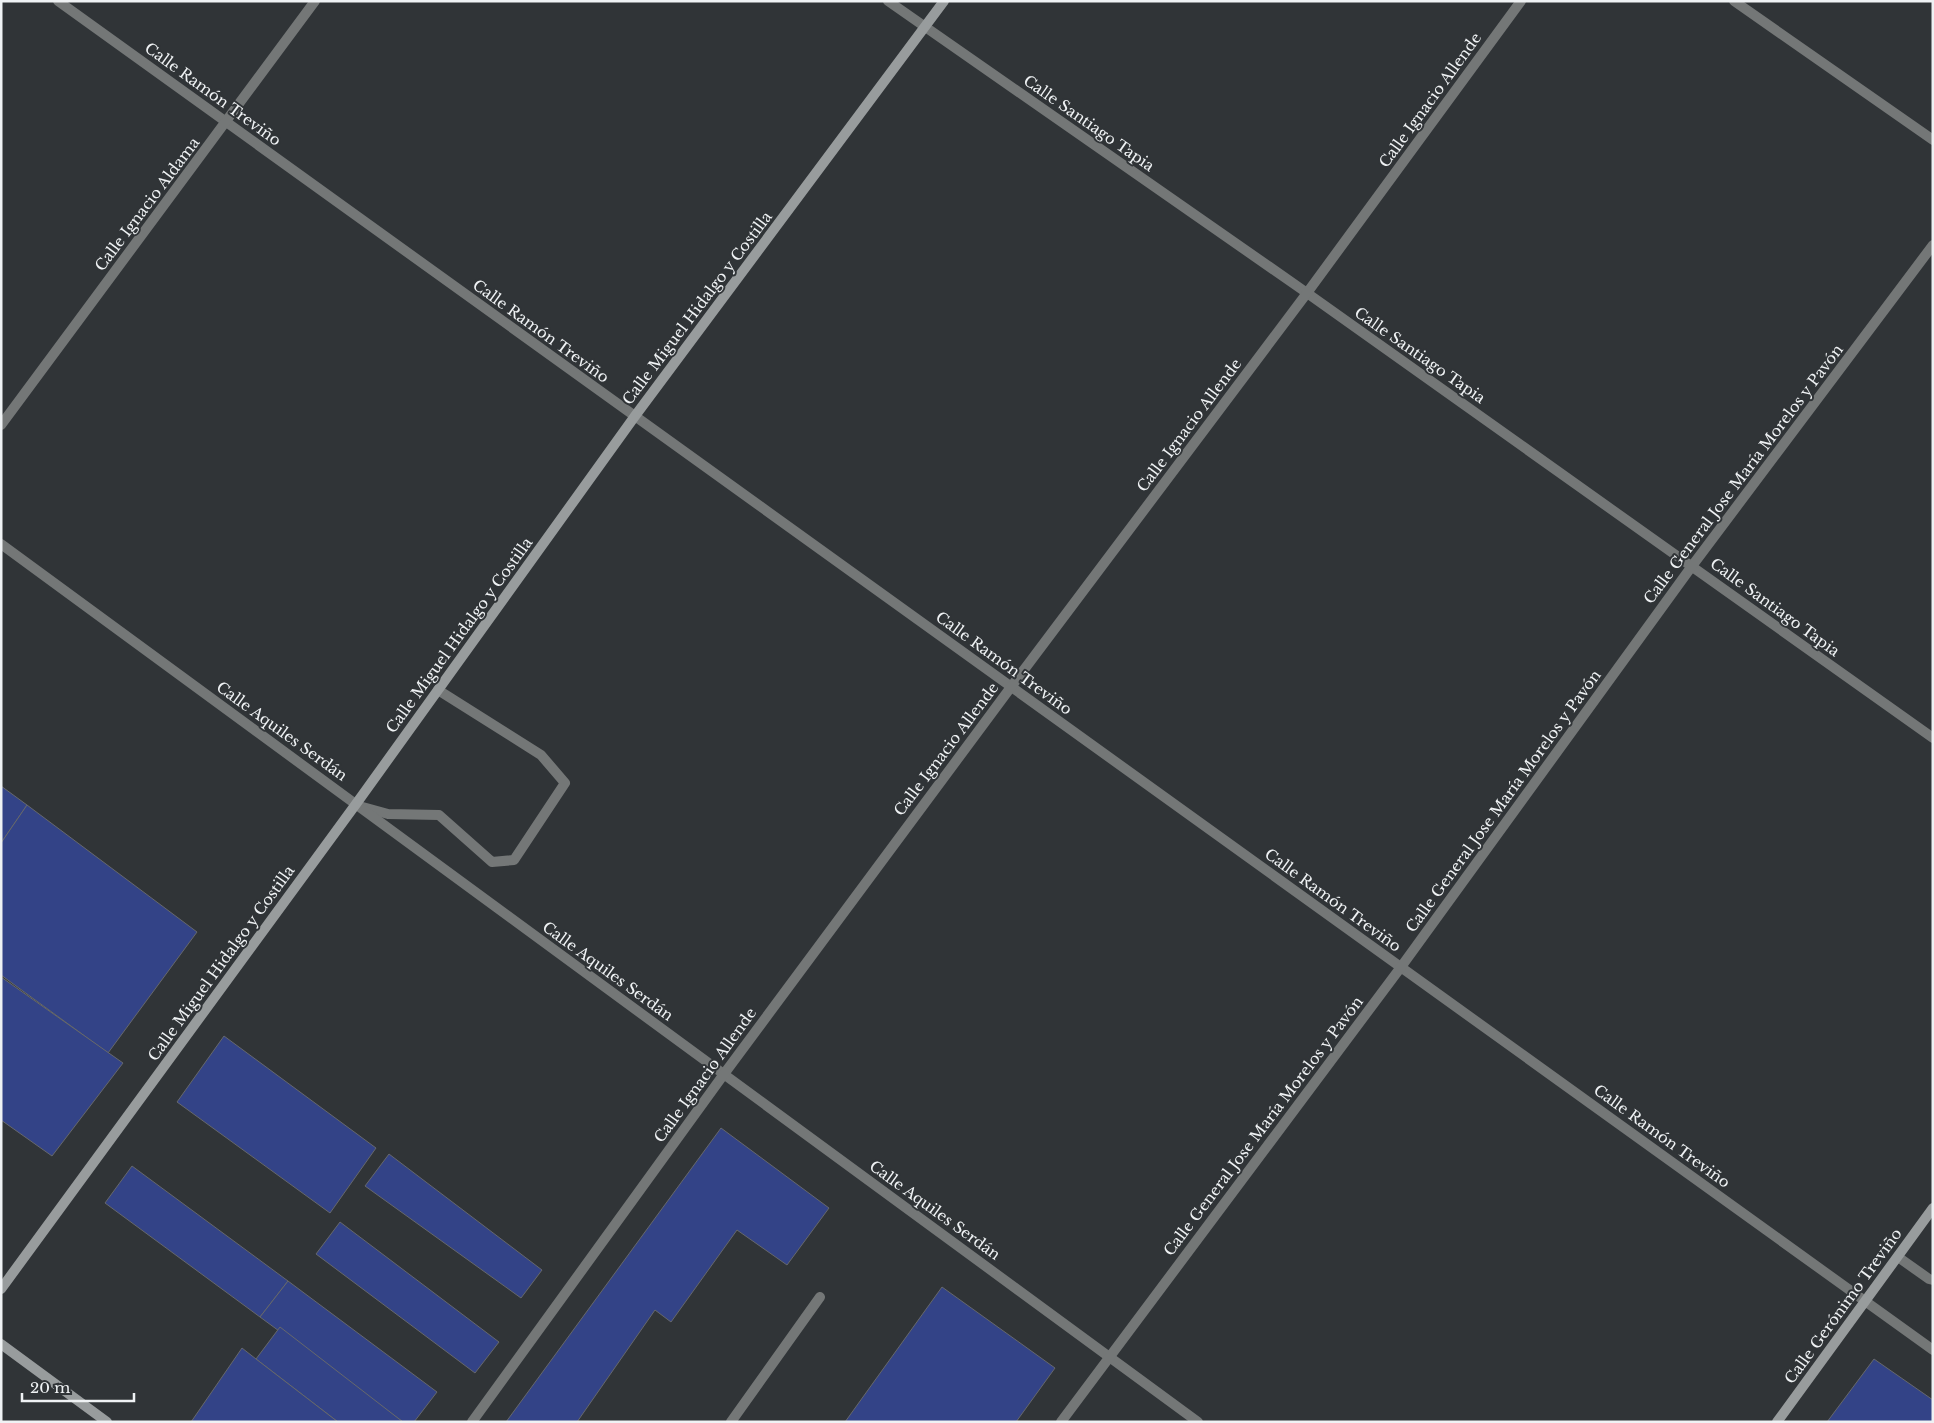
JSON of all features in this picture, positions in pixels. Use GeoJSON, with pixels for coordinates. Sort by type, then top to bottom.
{"type":"FeatureCollection","features":[{"type":"Feature","properties":{"kind":"street","name":"Calle Ramón Treviño"},"geometry":{"type":"LineString","coordinates":[[58,1],[1933,1350]]}},
{"type":"Feature","properties":{"kind":"street","name":"Calle Ignacio Aldama"},"geometry":{"type":"LineString","coordinates":[[1,425],[315,1]]}},
{"type":"Feature","properties":{"kind":"street","name":"Calle Santiago Tapia"},"geometry":{"type":"LineString","coordinates":[[888,1],[1307,293],[1933,738]]}},
{"type":"Feature","properties":{"kind":"street","name":"Calle Miguel Hidalgo y Costilla"},"geometry":{"type":"LineString","coordinates":[[1,1289],[356,804],[635,416],[926,28],[944,1]]}},
{"type":"Feature","properties":{"kind":"street","name":"Calle Ignacio Allende"},"geometry":{"type":"LineString","coordinates":[[472,1422],[724,1074],[1011,687],[1307,293],[1521,1]]}},
{"type":"Feature","properties":{"kind":"street"},"geometry":{"type":"LineString","coordinates":[[1734,1],[1933,140]]}},
{"type":"Feature","properties":{"kind":"street","name":"Calle General Jose María Morelos y Pavón"},"geometry":{"type":"LineString","coordinates":[[1061,1422],[1401,967],[1692,566],[1933,245]]}},
{"type":"Feature","properties":{"kind":"street","name":"Calle Aquiles Serdán"},"geometry":{"type":"LineString","coordinates":[[1,544],[1198,1422]]}},
{"type":"Feature","properties":{"kind":"street"},"geometry":{"type":"LineString","coordinates":[[356,804],[388,814],[439,815],[492,862],[514,860],[565,784],[541,755],[438,690]]}},
{"type":"Feature","properties":{"kind":"street","name":"Calle Gerónimo Treviño"},"geometry":{"type":"LineString","coordinates":[[1777,1422],[1933,1208]]}},
{"type":"Feature","properties":{"kind":"street"},"geometry":{"type":"LineString","coordinates":[[1898,1257],[1933,1280]]}},
{"type":"Feature","properties":{"kind":"street"},"geometry":{"type":"LineString","coordinates":[[731,1422],[820,1297]]}},
{"type":"Feature","properties":{"kind":"street"},"geometry":{"type":"LineString","coordinates":[[1,1344],[107,1422]]}},
{"type":"Feature","properties":{"kind":"building"},"geometry":{"type":"Polygon","coordinates":[[[1,786],[27,805],[1,843],[1,786]]]}},
{"type":"Feature","properties":{"kind":"building"},"geometry":{"type":"Polygon","coordinates":[[[27,805],[197,932],[108,1053],[1,975],[1,843],[27,805]]]}},
{"type":"Feature","properties":{"kind":"building"},"geometry":{"type":"Polygon","coordinates":[[[1,977],[123,1063],[52,1156],[1,1120],[1,977]]]}},
{"type":"Feature","properties":{"kind":"building"},"geometry":{"type":"Polygon","coordinates":[[[224,1036],[376,1148],[330,1213],[177,1102],[224,1036]]]}},
{"type":"Feature","properties":{"kind":"building"},"geometry":{"type":"Polygon","coordinates":[[[721,1128],[829,1208],[787,1265],[737,1230],[671,1322],[655,1310],[577,1422],[506,1422],[721,1128]]]}},
{"type":"Feature","properties":{"kind":"building"},"geometry":{"type":"Polygon","coordinates":[[[389,1154],[542,1270],[521,1298],[365,1186],[389,1154]]]}},
{"type":"Feature","properties":{"kind":"building"},"geometry":{"type":"Polygon","coordinates":[[[132,1166],[288,1281],[260,1317],[105,1203],[132,1166]]]}},
{"type":"Feature","properties":{"kind":"building"},"geometry":{"type":"Polygon","coordinates":[[[340,1222],[499,1342],[475,1373],[316,1254],[340,1222]]]}},
{"type":"Feature","properties":{"kind":"building"},"geometry":{"type":"Polygon","coordinates":[[[288,1281],[437,1392],[414,1422],[403,1422],[260,1317],[288,1281]]]}},
{"type":"Feature","properties":{"kind":"building"},"geometry":{"type":"Polygon","coordinates":[[[942,1287],[1055,1368],[1016,1422],[845,1422],[942,1287]]]}},
{"type":"Feature","properties":{"kind":"building"},"geometry":{"type":"Polygon","coordinates":[[[280,1327],[403,1422],[338,1422],[256,1359],[280,1327]]]}},
{"type":"Feature","properties":{"kind":"building"},"geometry":{"type":"Polygon","coordinates":[[[242,1348],[256,1359],[338,1422],[191,1422],[242,1348]]]}},
{"type":"Feature","properties":{"kind":"building"},"geometry":{"type":"Polygon","coordinates":[[[1874,1359],[1933,1400],[1933,1422],[1827,1422],[1874,1359]]]}}]}
